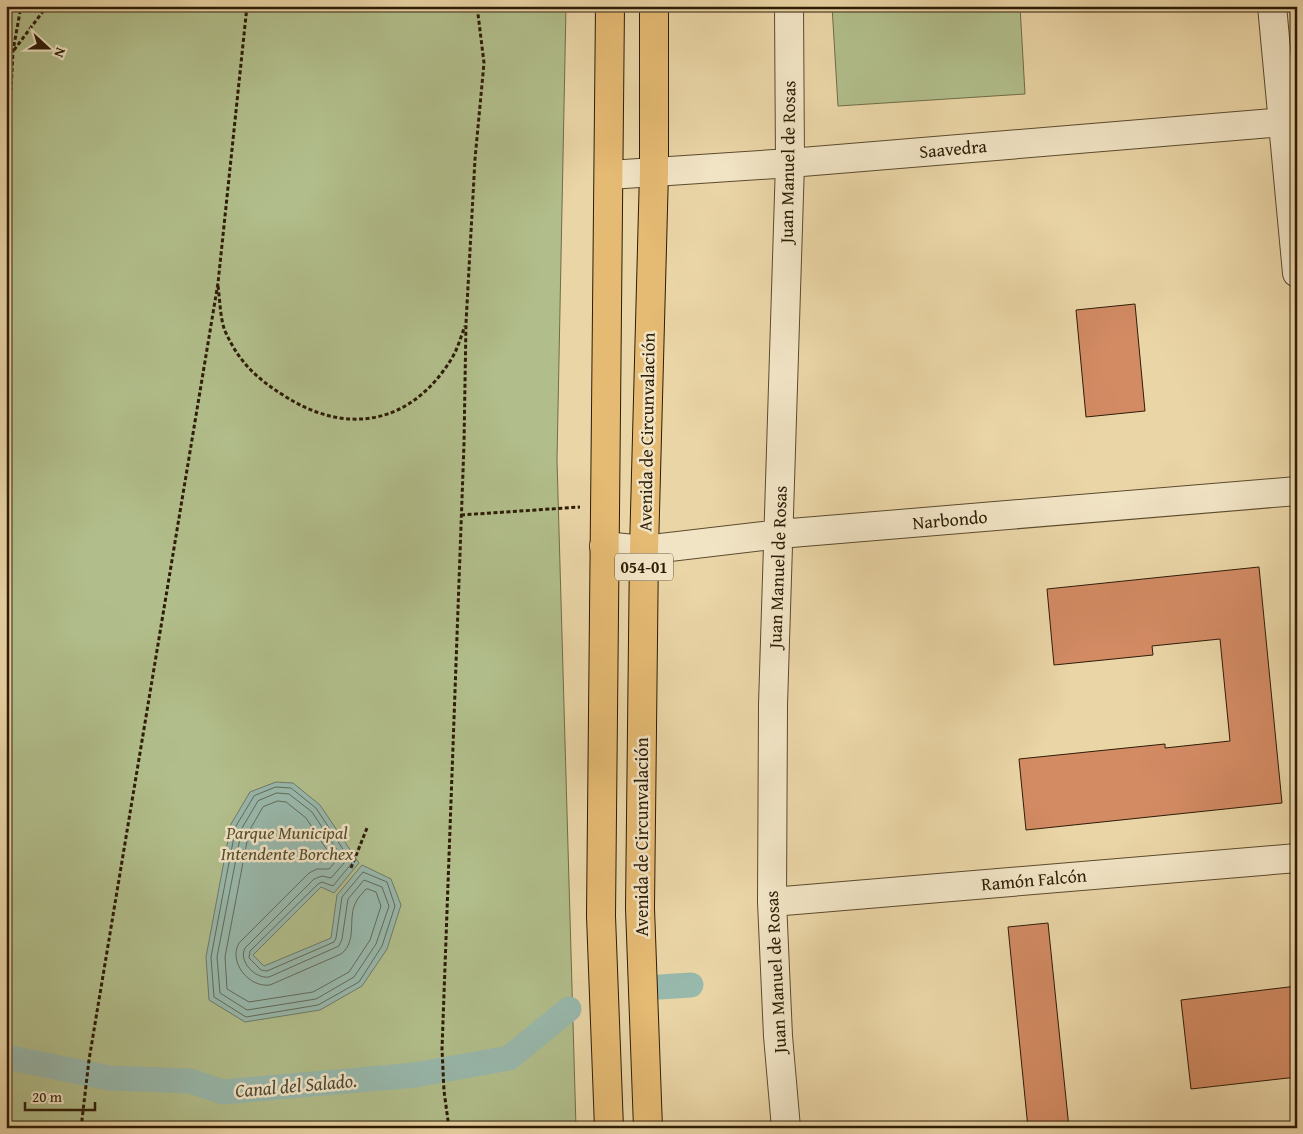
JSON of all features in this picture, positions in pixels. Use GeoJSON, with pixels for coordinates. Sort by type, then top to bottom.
{"type":"FeatureCollection","features":[{"type":"Feature","properties":{"kind":"highway","name":"054-01"},"geometry":{"type":"LineString","coordinates":[[609,1128],[601,916],[610,6]]}},
{"type":"Feature","properties":{"kind":"highway","name":"Avenida de Circunvalación"},"geometry":{"type":"LineString","coordinates":[[648,1128],[640,908],[644,550],[654,172],[654,6]]}},
{"type":"Feature","properties":{"kind":"street","name":"Juan Manuel de Rosas"},"geometry":{"type":"LineString","coordinates":[[786,1128],[778,1036],[772,902],[773,705],[790,163],[789,6]]}},
{"type":"Feature","properties":{"kind":"street"},"geometry":{"type":"LineString","coordinates":[[1272,6],[1290,122],[1297,273]]}},
{"type":"Feature","properties":{"kind":"street","name":"Saavedra"},"geometry":{"type":"LineString","coordinates":[[609,175],[790,163],[1290,122]]}},
{"type":"Feature","properties":{"kind":"street","name":"Narbondo"},"geometry":{"type":"LineString","coordinates":[[604,546],[644,550],[779,534],[1297,491]]}},
{"type":"Feature","properties":{"kind":"street","name":"Ramón Falcón"},"geometry":{"type":"LineString","coordinates":[[772,902],[1297,858]]}},
{"type":"Feature","properties":{"kind":"path"},"geometry":{"type":"LineString","coordinates":[[6,130],[10,111],[13,51],[22,6]]}},
{"type":"Feature","properties":{"kind":"path"},"geometry":{"type":"LineString","coordinates":[[13,51],[47,6]]}},
{"type":"Feature","properties":{"kind":"path"},"geometry":{"type":"LineString","coordinates":[[81,1128],[89,1060],[218,283],[247,6]]}},
{"type":"Feature","properties":{"kind":"path"},"geometry":{"type":"LineString","coordinates":[[449,1128],[444,1091],[442,1049],[466,323],[475,159],[484,63],[477,6]]}},
{"type":"Feature","properties":{"kind":"path"},"geometry":{"type":"LineString","coordinates":[[218,283],[224,329],[242,362],[266,384],[295,403],[334,418],[358,421],[384,416],[408,405],[434,383],[453,357],[466,323]]}},
{"type":"Feature","properties":{"kind":"path"},"geometry":{"type":"LineString","coordinates":[[461,515],[564,508]]}},
{"type":"Feature","properties":{"kind":"path"},"geometry":{"type":"LineString","coordinates":[[351,868],[367,828]]}},
{"type":"Feature","properties":{"kind":"green space","name":"Parque Municipal Intendente Borchex"},"geometry":{"type":"Polygon","coordinates":[[[6,6],[566,6],[557,460],[576,1128],[6,1128],[6,6]]]}},
{"type":"Feature","properties":{"kind":"green space"},"geometry":{"type":"Polygon","coordinates":[[[832,6],[1020,6],[1025,94],[838,106],[832,6]]]}},
{"type":"Feature","properties":{"kind":"water"},"geometry":{"type":"Polygon","coordinates":[[[276,782],[293,783],[320,805],[359,863],[334,893],[321,887],[253,955],[264,966],[331,938],[337,895],[362,865],[391,879],[401,905],[387,949],[362,986],[320,1010],[245,1022],[209,1000],[206,957],[231,824],[250,792],[276,782]]]}},
{"type":"Feature","properties":{"kind":"building"},"geometry":{"type":"Polygon","coordinates":[[[1135,304],[1145,411],[1086,417],[1076,310],[1135,304]]]}},
{"type":"Feature","properties":{"kind":"building"},"geometry":{"type":"Polygon","coordinates":[[[1259,567],[1282,803],[1026,830],[1019,759],[1165,744],[1165,748],[1230,741],[1220,639],[1152,646],[1153,655],[1054,665],[1047,589],[1259,567]]]}},
{"type":"Feature","properties":{"kind":"building"},"geometry":{"type":"Polygon","coordinates":[[[1048,923],[1069,1128],[1028,1128],[1008,927],[1048,923]]]}},
{"type":"Feature","properties":{"kind":"building"},"geometry":{"type":"Polygon","coordinates":[[[1297,986],[1297,1077],[1191,1089],[1181,1000],[1297,986]]]}},
{"type":"Feature","properties":{"kind":"waterway","name":"Canal del Salado."},"geometry":{"type":"LineString","coordinates":[[660,987],[691,985]]}},
{"type":"Feature","properties":{"kind":"waterway","name":"Canal del Salado."},"geometry":{"type":"LineString","coordinates":[[6,1057],[109,1078],[190,1081],[223,1092],[415,1075],[509,1058],[569,1009]]}}]}
